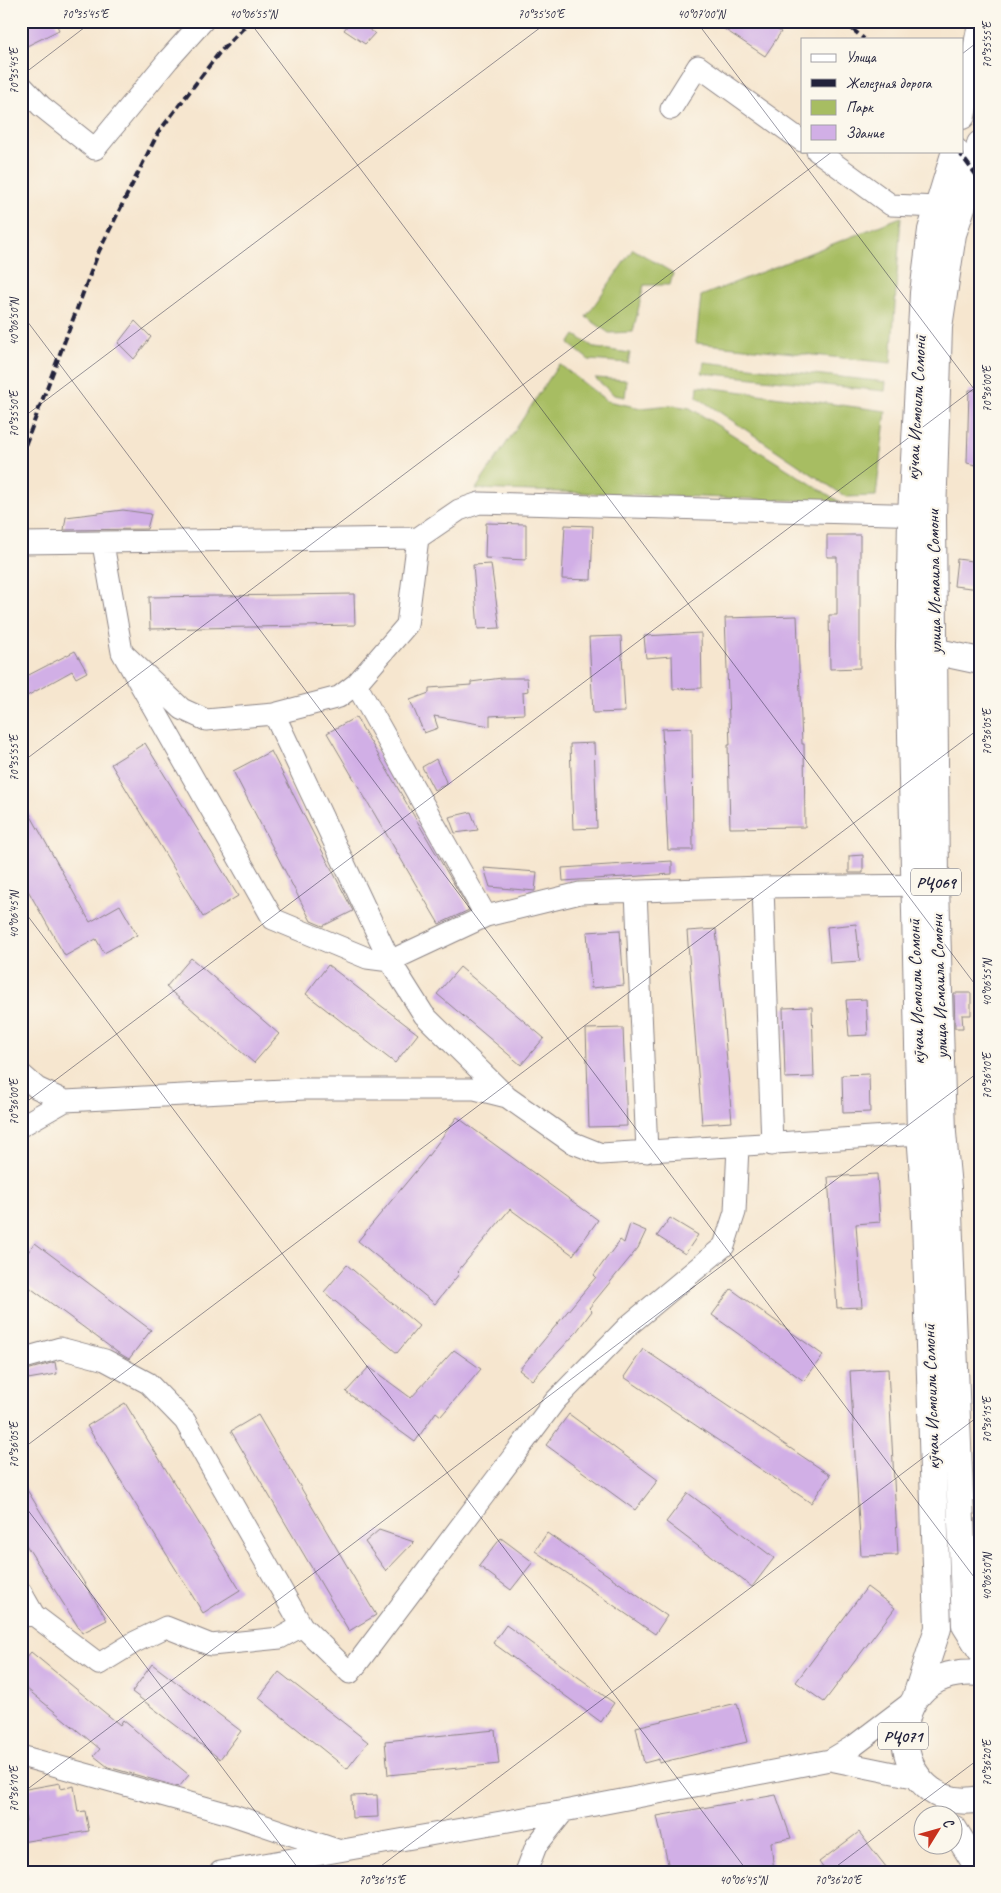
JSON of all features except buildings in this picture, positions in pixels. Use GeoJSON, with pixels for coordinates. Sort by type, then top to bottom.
{"type":"FeatureCollection","features":[{"type":"Feature","properties":{"kind":"main road"},"geometry":{"type":"LineString","coordinates":[[964,106],[980,30]]}},
{"type":"Feature","properties":{"kind":"main road","name":"улица Исмаила Сомони"},"geometry":{"type":"LineString","coordinates":[[924,885],[935,652],[922,515],[939,327],[953,234],[974,172],[980,144]]}},
{"type":"Feature","properties":{"kind":"main road","name":"кӯчаи Исмоили Сомонӣ"},"geometry":{"type":"LineString","coordinates":[[915,1699],[938,1628],[925,1208],[932,1133],[924,885],[909,646],[922,515],[922,293],[931,230],[955,152]]}},
{"type":"Feature","properties":{"kind":"main road"},"geometry":{"type":"LineString","coordinates":[[909,646],[980,661]]}},
{"type":"Feature","properties":{"kind":"main road","name":"РҶ069"},"geometry":{"type":"LineString","coordinates":[[932,1133],[948,1188],[965,1625],[980,1649]]}},
{"type":"Feature","properties":{"kind":"main road","name":"РҶ071"},"geometry":{"type":"LineString","coordinates":[[922,1782],[908,1760],[903,1740],[905,1720],[915,1699],[929,1684],[946,1675],[963,1672],[980,1673]]}},
{"type":"Feature","properties":{"kind":"main road"},"geometry":{"type":"LineString","coordinates":[[922,1782],[942,1795],[959,1800],[980,1799]]}},
{"type":"Feature","properties":{"kind":"main road"},"geometry":{"type":"LineString","coordinates":[[922,1782],[938,1806]]}},
{"type":"Feature","properties":{"kind":"main road"},"geometry":{"type":"LineString","coordinates":[[964,1845],[980,1870]]}},
{"type":"Feature","properties":{"kind":"street"},"geometry":{"type":"LineString","coordinates":[[21,85],[41,106],[95,149],[168,60],[203,21]]}},
{"type":"Feature","properties":{"kind":"street"},"geometry":{"type":"LineString","coordinates":[[671,110],[698,66],[801,140]]}},
{"type":"Feature","properties":{"kind":"street"},"geometry":{"type":"LineString","coordinates":[[818,152],[891,205],[938,207]]}},
{"type":"Feature","properties":{"kind":"street"},"geometry":{"type":"LineString","coordinates":[[21,543],[103,544],[418,538],[459,510],[479,504],[922,515]]}},
{"type":"Feature","properties":{"kind":"street"},"geometry":{"type":"LineString","coordinates":[[122,652],[182,709],[206,720],[274,714],[339,696],[356,684],[407,625],[418,538]]}},
{"type":"Feature","properties":{"kind":"street"},"geometry":{"type":"LineString","coordinates":[[103,544],[122,652],[273,918],[367,958],[390,961],[486,916],[580,893],[763,887],[924,885]]}},
{"type":"Feature","properties":{"kind":"street"},"geometry":{"type":"LineString","coordinates":[[356,684],[486,916]]}},
{"type":"Feature","properties":{"kind":"street"},"geometry":{"type":"LineString","coordinates":[[274,714],[390,961],[424,1015],[507,1097],[571,1142],[601,1154],[772,1145],[932,1133]]}},
{"type":"Feature","properties":{"kind":"street"},"geometry":{"type":"LineString","coordinates":[[763,887],[772,1145]]}},
{"type":"Feature","properties":{"kind":"street"},"geometry":{"type":"LineString","coordinates":[[636,891],[647,1152]]}},
{"type":"Feature","properties":{"kind":"street"},"geometry":{"type":"LineString","coordinates":[[21,1074],[37,1088],[65,1101]]}},
{"type":"Feature","properties":{"kind":"street"},"geometry":{"type":"LineString","coordinates":[[21,1126],[65,1101],[314,1089],[475,1089],[507,1097]]}},
{"type":"Feature","properties":{"kind":"street"},"geometry":{"type":"LineString","coordinates":[[21,1359],[60,1348],[105,1360],[148,1383],[184,1421],[302,1626],[350,1673],[555,1401],[628,1326],[724,1246],[735,1212],[738,1146]]}},
{"type":"Feature","properties":{"kind":"street"},"geometry":{"type":"LineString","coordinates":[[21,1592],[28,1616],[99,1664],[135,1642],[166,1627],[211,1645],[280,1638],[302,1626]]}},
{"type":"Feature","properties":{"kind":"street"},"geometry":{"type":"LineString","coordinates":[[220,1872],[564,1811],[830,1760],[855,1745],[915,1699]]}},
{"type":"Feature","properties":{"kind":"street"},"geometry":{"type":"LineString","coordinates":[[21,1756],[232,1815],[339,1851]]}},
{"type":"Feature","properties":{"kind":"street"},"geometry":{"type":"LineString","coordinates":[[830,1760],[922,1782]]}},
{"type":"Feature","properties":{"kind":"street"},"geometry":{"type":"LineString","coordinates":[[526,1872],[536,1846],[564,1811]]}},
{"type":"Feature","properties":{"kind":"green space"},"geometry":{"type":"Polygon","coordinates":[[[901,217],[891,363],[696,343],[701,296],[901,217]]]}},
{"type":"Feature","properties":{"kind":"green space"},"geometry":{"type":"Polygon","coordinates":[[[633,249],[673,273],[670,285],[644,285],[633,332],[609,333],[586,317],[633,249]]]}},
{"type":"Feature","properties":{"kind":"green space"},"geometry":{"type":"Polygon","coordinates":[[[575,335],[595,348],[630,353],[628,363],[589,360],[569,344],[575,335]]]}},
{"type":"Feature","properties":{"kind":"green space"},"geometry":{"type":"Polygon","coordinates":[[[704,362],[886,382],[885,391],[702,373],[704,362]]]}},
{"type":"Feature","properties":{"kind":"green space"},"geometry":{"type":"Polygon","coordinates":[[[559,364],[607,401],[641,408],[671,405],[690,408],[840,502],[476,489],[559,364]]]}},
{"type":"Feature","properties":{"kind":"green space"},"geometry":{"type":"Polygon","coordinates":[[[595,378],[627,380],[625,397],[614,395],[595,378]]]}},
{"type":"Feature","properties":{"kind":"green space"},"geometry":{"type":"Polygon","coordinates":[[[698,386],[886,411],[876,496],[846,497],[697,397],[698,386]]]}},
{"type":"Feature","properties":{"kind":"railway"},"geometry":{"type":"LineString","coordinates":[[21,456],[99,251],[158,133],[219,53],[250,21]]}},
{"type":"Feature","properties":{"kind":"railway"},"geometry":{"type":"LineString","coordinates":[[843,21],[863,38]]}},
{"type":"Feature","properties":{"kind":"railway"},"geometry":{"type":"LineString","coordinates":[[959,152],[980,180]]}}]}
